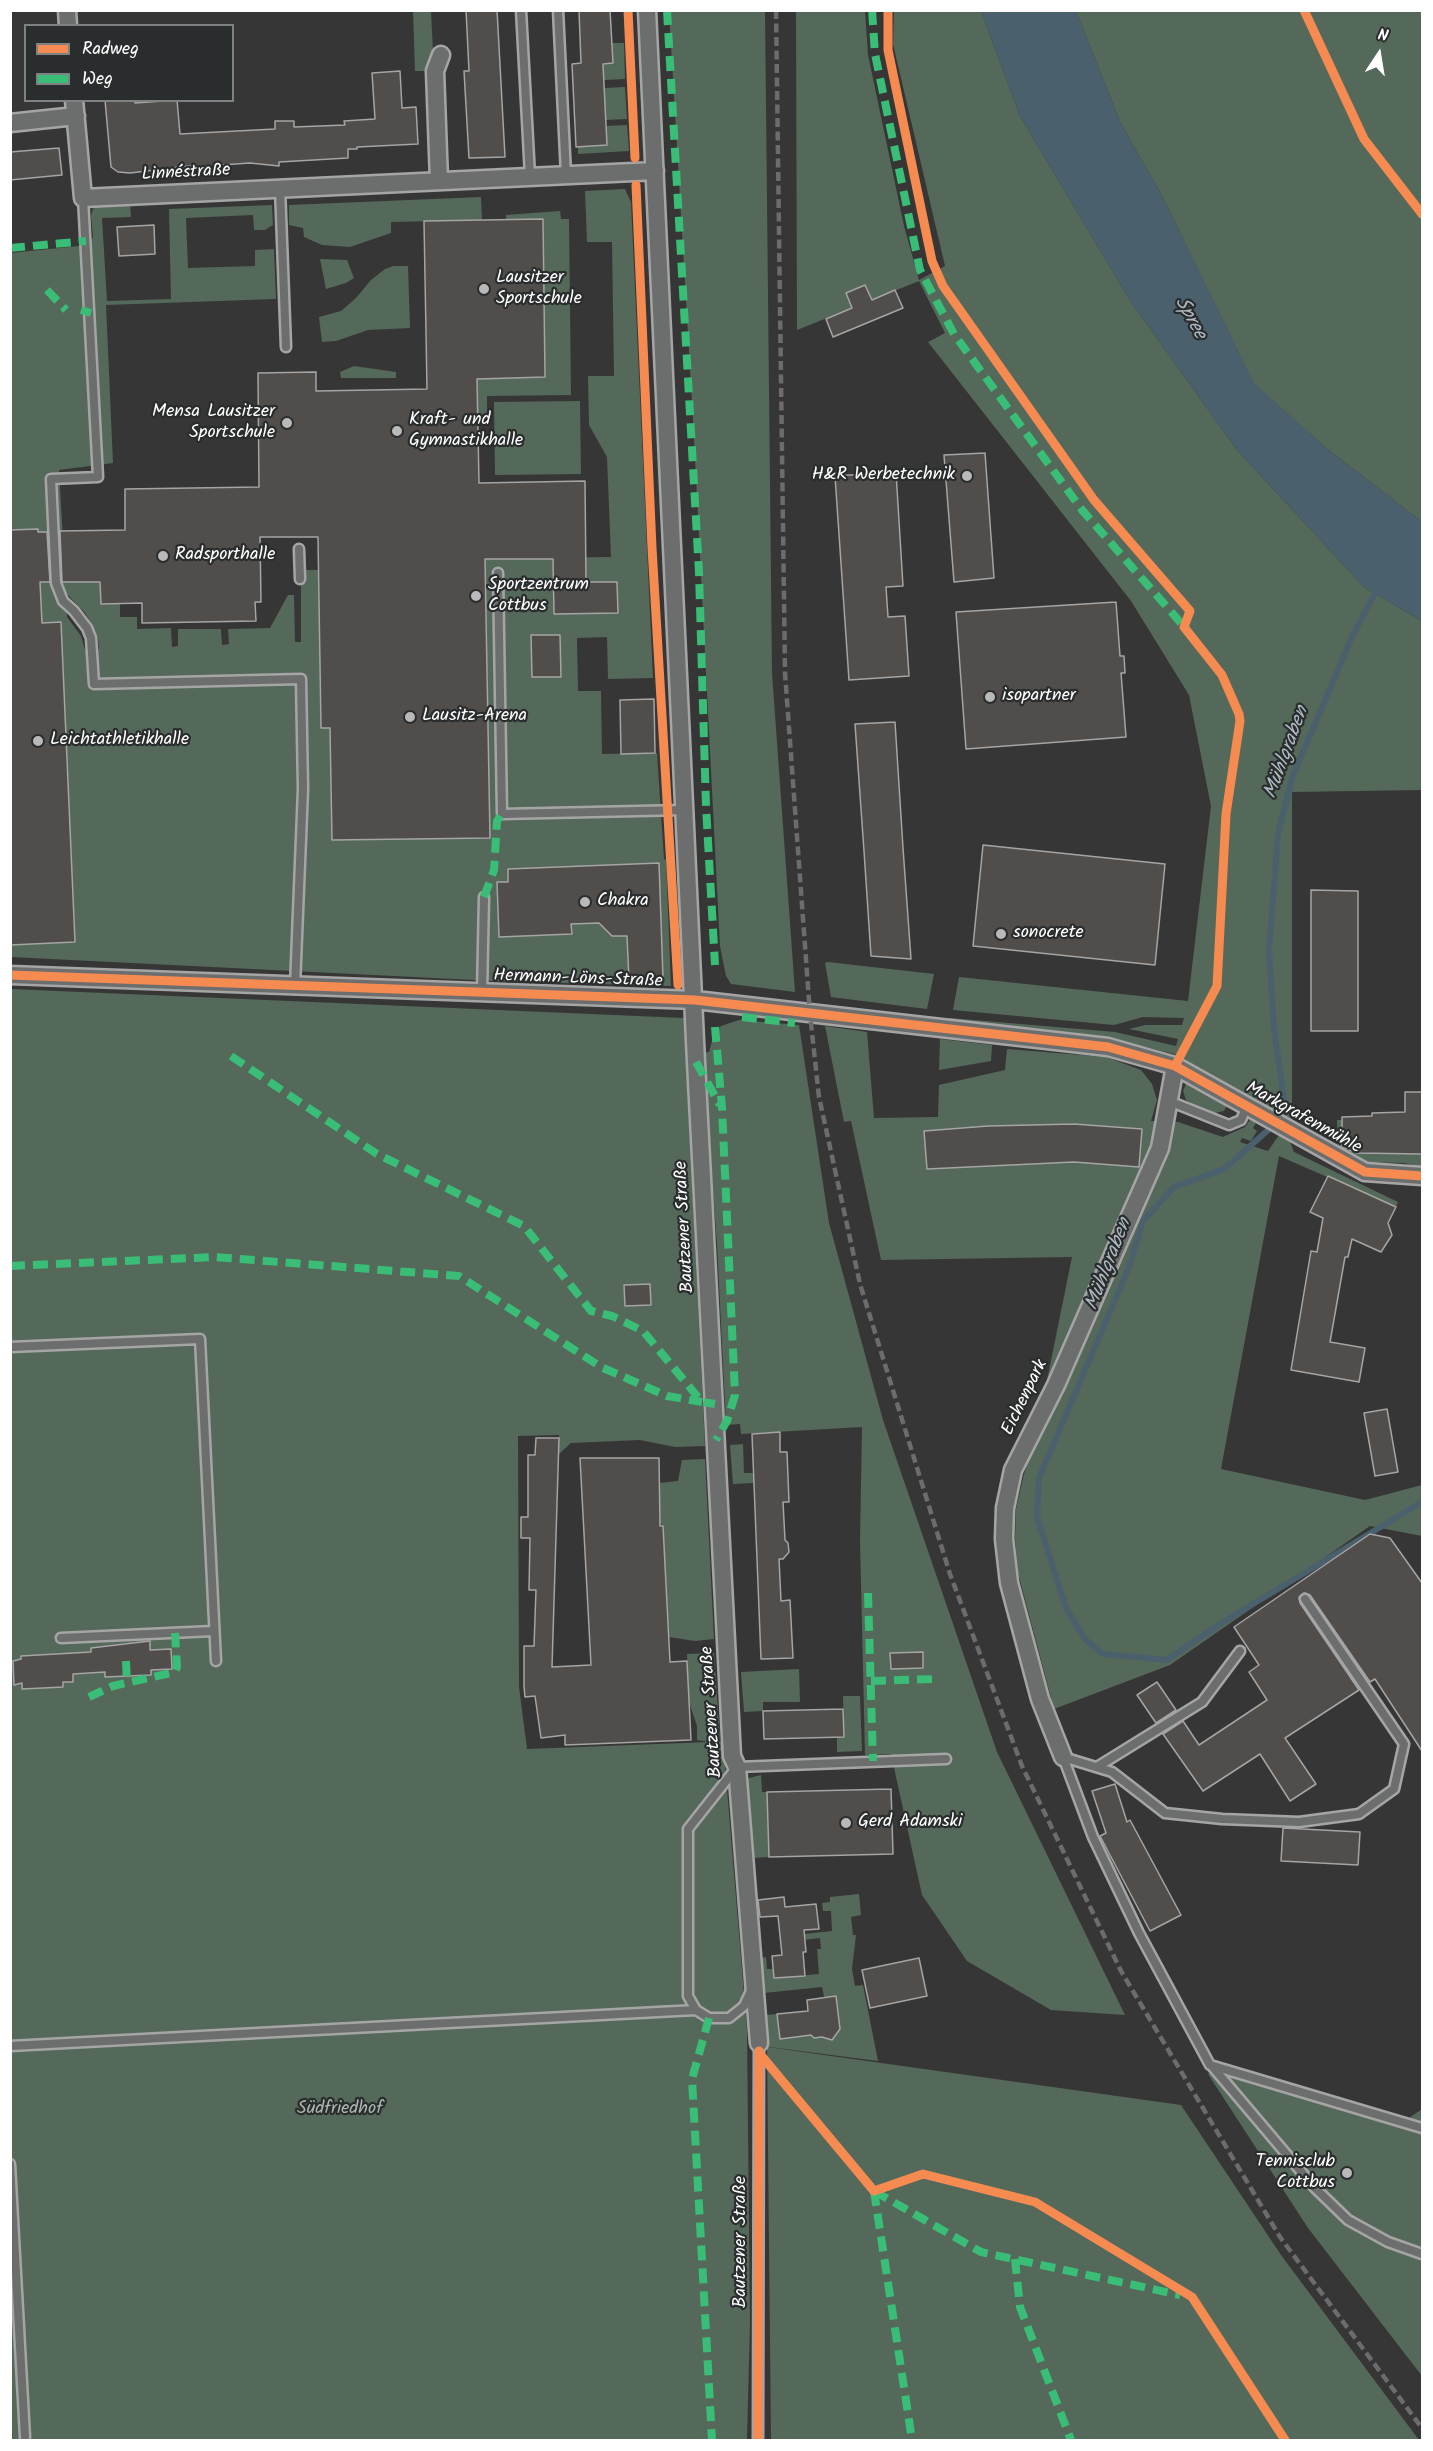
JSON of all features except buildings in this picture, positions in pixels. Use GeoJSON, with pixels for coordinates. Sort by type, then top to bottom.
{"type":"FeatureCollection","features":[{"type":"Feature","properties":{"kind":"street","name":"Bautzener Straße"},"geometry":{"type":"LineString","coordinates":[[647,10],[684,810],[732,1756],[737,1767],[759,2043]]}},
{"type":"Feature","properties":{"kind":"street"},"geometry":{"type":"LineString","coordinates":[[439,181],[435,71],[441,55]]}},
{"type":"Feature","properties":{"kind":"street"},"geometry":{"type":"LineString","coordinates":[[10,123],[75,108],[83,198]]}},
{"type":"Feature","properties":{"kind":"street","name":"Linnéstraße"},"geometry":{"type":"LineString","coordinates":[[83,198],[655,171]]}},
{"type":"Feature","properties":{"kind":"street","name":"Hermann-Löns-Straße"},"geometry":{"type":"LineString","coordinates":[[10,975],[695,1000],[1108,1047],[1175,1066]]}},
{"type":"Feature","properties":{"kind":"street","name":"Eichenpark"},"geometry":{"type":"LineString","coordinates":[[1063,1757],[1040,1699],[1009,1583],[1004,1539],[1005,1508],[1013,1470],[1056,1385],[1160,1148],[1175,1066]]}},
{"type":"Feature","properties":{"kind":"street","name":"Markgrafenmühle"},"geometry":{"type":"LineString","coordinates":[[1175,1066],[1365,1172],[1422,1176]]}},
{"type":"Feature","properties":{"kind":"lane"},"geometry":{"type":"LineString","coordinates":[[521,10],[530,176]]}},
{"type":"Feature","properties":{"kind":"lane"},"geometry":{"type":"LineString","coordinates":[[558,10],[566,175]]}},
{"type":"Feature","properties":{"kind":"lane"},"geometry":{"type":"LineString","coordinates":[[280,188],[286,347]]}},
{"type":"Feature","properties":{"kind":"lane"},"geometry":{"type":"LineString","coordinates":[[83,198],[98,477],[51,479],[56,583],[63,602],[74,611],[87,628],[94,684],[301,680],[303,789],[295,986]]}},
{"type":"Feature","properties":{"kind":"lane"},"geometry":{"type":"LineString","coordinates":[[299,549],[300,579]]}},
{"type":"Feature","properties":{"kind":"lane"},"geometry":{"type":"LineString","coordinates":[[498,573],[502,814],[684,810]]}},
{"type":"Feature","properties":{"kind":"lane"},"geometry":{"type":"LineString","coordinates":[[482,993],[484,897]]}},
{"type":"Feature","properties":{"kind":"lane"},"geometry":{"type":"LineString","coordinates":[[1169,1101],[1229,1125],[1241,1120],[1247,1106]]}},
{"type":"Feature","properties":{"kind":"lane"},"geometry":{"type":"LineString","coordinates":[[10,1347],[200,1339],[216,1661]]}},
{"type":"Feature","properties":{"kind":"lane"},"geometry":{"type":"LineString","coordinates":[[1063,1757],[1112,1772],[1165,1813],[1222,1819],[1299,1822],[1359,1814],[1394,1789],[1404,1744],[1305,1599]]}},
{"type":"Feature","properties":{"kind":"lane"},"geometry":{"type":"LineString","coordinates":[[61,1638],[213,1631]]}},
{"type":"Feature","properties":{"kind":"lane"},"geometry":{"type":"LineString","coordinates":[[1097,1767],[1202,1702],[1240,1651]]}},
{"type":"Feature","properties":{"kind":"lane"},"geometry":{"type":"LineString","coordinates":[[1063,1757],[1093,1837],[1134,1923],[1210,2065],[1315,2188],[1348,2220],[1388,2242],[1422,2254]]}},
{"type":"Feature","properties":{"kind":"lane"},"geometry":{"type":"LineString","coordinates":[[753,1987],[744,2006],[729,2018],[710,2018],[696,2010],[688,1996],[688,1829],[737,1767],[946,1759]]}},
{"type":"Feature","properties":{"kind":"lane"},"geometry":{"type":"LineString","coordinates":[[10,2046],[696,2010]]}},
{"type":"Feature","properties":{"kind":"lane","name":"Bautzener Straße"},"geometry":{"type":"LineString","coordinates":[[758,2440],[759,2043]]}},
{"type":"Feature","properties":{"kind":"lane"},"geometry":{"type":"LineString","coordinates":[[1210,2065],[1422,2128]]}},
{"type":"Feature","properties":{"kind":"lane"},"geometry":{"type":"LineString","coordinates":[[10,2164],[26,2437]]}},
{"type":"Feature","properties":{"kind":"green space"},"geometry":{"type":"Polygon","coordinates":[[[413,11],[431,11],[433,52],[427,71],[415,71],[413,11]]]}},
{"type":"Feature","properties":{"kind":"green space"},"geometry":{"type":"Polygon","coordinates":[[[669,11],[765,11],[772,673],[795,992],[731,984],[726,976],[720,946],[669,11]]]}},
{"type":"Feature","properties":{"kind":"green space"},"geometry":{"type":"Polygon","coordinates":[[[796,11],[865,11],[868,55],[904,226],[919,280],[945,266],[893,44],[894,11],[981,11],[1020,116],[1131,302],[1237,450],[1364,587],[1422,621],[1422,790],[1292,792],[1292,1121],[1174,1054],[1113,1039],[951,1024],[950,1018],[1115,1032],[1176,1046],[1178,1039],[1129,1029],[1145,1025],[1182,1025],[1184,1018],[1143,1017],[1114,1025],[953,1010],[959,977],[1188,1001],[1211,806],[1189,695],[1131,601],[928,342],[945,333],[919,281],[797,330],[796,11]]]}},
{"type":"Feature","properties":{"kind":"green space"},"geometry":{"type":"Polygon","coordinates":[[[1076,11],[1422,11],[1422,522],[1326,448],[1254,384],[1162,196],[1120,122],[1076,11]]]}},
{"type":"Feature","properties":{"kind":"green space"},"geometry":{"type":"Polygon","coordinates":[[[612,43],[624,43],[625,79],[604,80],[603,64],[612,63],[612,43]]]}},
{"type":"Feature","properties":{"kind":"green space"},"geometry":{"type":"Polygon","coordinates":[[[625,87],[627,119],[605,120],[604,88],[625,87]]]}},
{"type":"Feature","properties":{"kind":"green space"},"geometry":{"type":"Polygon","coordinates":[[[627,125],[629,151],[578,154],[578,147],[607,145],[606,126],[627,125]]]}},
{"type":"Feature","properties":{"kind":"green space","name":"Sportzentrum Cottbus"},"geometry":{"type":"Polygon","coordinates":[[[625,189],[631,202],[653,678],[608,679],[607,637],[577,638],[578,691],[601,691],[602,754],[657,753],[664,859],[666,860],[671,986],[494,981],[11,957],[10,253],[89,245],[93,237],[91,216],[93,209],[101,203],[130,202],[131,217],[102,218],[107,301],[171,299],[169,209],[272,205],[273,225],[265,230],[254,230],[253,215],[186,218],[188,268],[255,266],[255,250],[274,249],[276,299],[106,305],[113,463],[59,470],[65,574],[67,582],[126,582],[100,585],[101,604],[120,604],[120,617],[137,617],[137,629],[171,628],[172,647],[178,646],[178,629],[221,629],[222,645],[229,644],[228,629],[270,628],[288,595],[294,595],[295,642],[301,642],[301,570],[318,570],[318,561],[611,557],[607,457],[589,425],[588,376],[614,376],[612,242],[587,242],[585,191],[625,189]],[[66,593],[67,617],[81,636],[85,650],[99,649],[98,638],[85,613],[66,593]]]}},
{"type":"Feature","properties":{"kind":"green space"},"geometry":{"type":"Polygon","coordinates":[[[481,197],[482,220],[391,222],[391,233],[350,247],[322,245],[304,237],[303,228],[289,225],[289,205],[481,197]]]}},
{"type":"Feature","properties":{"kind":"green space","name":"Kraft- und Gymnastikhalle"},"geometry":{"type":"Polygon","coordinates":[[[560,211],[561,219],[569,219],[571,395],[487,396],[487,418],[478,419],[317,485],[316,391],[434,389],[435,379],[545,377],[543,219],[506,220],[506,215],[560,211]]]}},
{"type":"Feature","properties":{"kind":"green space"},"geometry":{"type":"Polygon","coordinates":[[[320,259],[347,260],[354,278],[326,289],[320,259]]]}},
{"type":"Feature","properties":{"kind":"green space"},"geometry":{"type":"Polygon","coordinates":[[[393,266],[408,266],[410,328],[368,330],[336,341],[322,342],[319,317],[341,311],[371,280],[393,266]]]}},
{"type":"Feature","properties":{"kind":"green space"},"geometry":{"type":"Polygon","coordinates":[[[354,366],[396,372],[396,378],[341,378],[340,372],[354,366]]]}},
{"type":"Feature","properties":{"kind":"green space"},"geometry":{"type":"Polygon","coordinates":[[[580,401],[581,474],[495,475],[494,402],[580,401]]]}},
{"type":"Feature","properties":{"kind":"green space"},"geometry":{"type":"Polygon","coordinates":[[[825,963],[934,974],[927,1009],[831,997],[825,963]]]}},
{"type":"Feature","properties":{"kind":"green space","name":"Südfriedhof"},"geometry":{"type":"Polygon","coordinates":[[[11,989],[684,1018],[705,1446],[675,1447],[640,1440],[571,1443],[558,1455],[559,1435],[518,1436],[519,1687],[527,1749],[710,1742],[697,1740],[697,1726],[689,1702],[687,1654],[714,1653],[747,2030],[750,2323],[747,2440],[11,2440],[11,989]]]}},
{"type":"Feature","properties":{"kind":"green space"},"geometry":{"type":"Polygon","coordinates":[[[739,1020],[799,1025],[829,1223],[883,1420],[997,1752],[1125,2015],[1051,2010],[967,1961],[922,1895],[891,1754],[865,1755],[860,1541],[862,1427],[741,1434],[740,1424],[726,1425],[717,1243],[702,1053],[709,1052],[714,1034],[721,1026],[739,1020]]]}},
{"type":"Feature","properties":{"kind":"green space"},"geometry":{"type":"Polygon","coordinates":[[[825,1026],[867,1032],[874,1118],[938,1117],[939,1085],[1005,1070],[1007,1049],[1106,1057],[1141,1070],[1152,1084],[1157,1100],[1151,1121],[1178,1122],[1223,1137],[1245,1127],[1254,1114],[1259,1117],[1253,1128],[1257,1131],[1251,1141],[1242,1138],[1240,1142],[1268,1151],[1279,1135],[1290,1142],[1294,1152],[1398,1202],[1396,1207],[1279,1156],[1221,1469],[1365,1500],[1422,1485],[1422,1536],[1370,1526],[1170,1665],[1054,1709],[1018,1573],[1015,1539],[1016,1509],[1024,1474],[1033,1449],[1072,1257],[881,1260],[851,1121],[844,1122],[825,1026]]]}},
{"type":"Feature","properties":{"kind":"green space"},"geometry":{"type":"Polygon","coordinates":[[[940,1039],[992,1045],[991,1061],[939,1070],[940,1039]]]}},
{"type":"Feature","properties":{"kind":"green space"},"geometry":{"type":"Polygon","coordinates":[[[1191,1083],[1229,1102],[1224,1111],[1215,1113],[1199,1108],[1186,1100],[1183,1091],[1186,1084],[1191,1083]]]}},
{"type":"Feature","properties":{"kind":"green space"},"geometry":{"type":"Polygon","coordinates":[[[1337,1120],[1342,1120],[1342,1147],[1357,1153],[1422,1154],[1422,1167],[1404,1163],[1361,1162],[1338,1151],[1337,1120]]]}},
{"type":"Feature","properties":{"kind":"green space"},"geometry":{"type":"Polygon","coordinates":[[[743,1444],[744,1473],[753,1473],[754,1483],[733,1484],[730,1445],[743,1444]]]}},
{"type":"Feature","properties":{"kind":"green space"},"geometry":{"type":"Polygon","coordinates":[[[705,1459],[714,1639],[695,1641],[669,1637],[663,1526],[660,1523],[660,1483],[678,1481],[682,1460],[705,1459]]]}},
{"type":"Feature","properties":{"kind":"green space"},"geometry":{"type":"Polygon","coordinates":[[[799,1669],[800,1702],[763,1702],[763,1711],[744,1712],[741,1672],[799,1669]]]}},
{"type":"Feature","properties":{"kind":"green space"},"geometry":{"type":"Polygon","coordinates":[[[843,1696],[860,1696],[862,1751],[837,1752],[837,1737],[844,1737],[843,1696]]]}},
{"type":"Feature","properties":{"kind":"green space"},"geometry":{"type":"Polygon","coordinates":[[[761,1775],[762,1792],[767,1792],[769,1857],[753,1858],[747,1782],[749,1778],[761,1775]]]}},
{"type":"Feature","properties":{"kind":"green space"},"geometry":{"type":"Polygon","coordinates":[[[859,1894],[861,1915],[851,1917],[853,1935],[856,1935],[852,1969],[855,1986],[863,1985],[878,2061],[769,2047],[766,2015],[777,2014],[780,2039],[811,2035],[814,2038],[833,2038],[822,1987],[764,1993],[761,1958],[766,1957],[767,1969],[774,1969],[775,1978],[819,1974],[817,1949],[821,1949],[820,1938],[786,1942],[785,1936],[832,1931],[831,1911],[823,1911],[822,1903],[830,1902],[830,1897],[859,1894]]]}},
{"type":"Feature","properties":{"kind":"green space"},"geometry":{"type":"Polygon","coordinates":[[[767,2047],[1181,2105],[1281,2255],[1419,2440],[771,2440],[767,2047]]]}},
{"type":"Feature","properties":{"kind":"green space","name":"Tennisclub Cottbus"},"geometry":{"type":"Polygon","coordinates":[[[1227,2065],[1409,2118],[1422,2109],[1422,2376],[1308,2228],[1208,2074],[1227,2065]]]}},
{"type":"Feature","properties":{"kind":"water","name":"Spree"},"geometry":{"type":"Polygon","coordinates":[[[981,11],[1076,11],[1120,122],[1162,196],[1254,383],[1326,448],[1422,522],[1422,621],[1364,587],[1237,450],[1131,302],[1020,116],[981,11]]]}},
{"type":"Feature","properties":{"kind":"waterway","name":"Mühlgraben"},"geometry":{"type":"LineString","coordinates":[[1378,587],[1352,637],[1292,778],[1278,834],[1269,950],[1274,1029],[1285,1106],[1275,1124],[1224,1169],[1174,1187],[1143,1221],[1129,1267],[1039,1478],[1037,1517],[1066,1608],[1085,1639],[1103,1654],[1167,1660],[1220,1624],[1422,1502]]}},
{"type":"Feature","properties":{"kind":"railway"},"geometry":{"type":"LineString","coordinates":[[776,10],[785,673],[810,1014],[819,1097],[860,1284],[950,1574],[1022,1766],[1121,1971],[1280,2237],[1422,2428]]}},
{"type":"Feature","properties":{"kind":"marked path"},"geometry":{"type":"LineString","coordinates":[[667,10],[699,572],[706,806],[715,965]]}},
{"type":"Feature","properties":{"kind":"marked path"},"geometry":{"type":"LineString","coordinates":[[872,10],[875,54],[920,270],[954,334],[1082,510],[1187,630]]}},
{"type":"Feature","properties":{"kind":"marked path"},"geometry":{"type":"LineString","coordinates":[[10,248],[86,241]]}},
{"type":"Feature","properties":{"kind":"marked path"},"geometry":{"type":"LineString","coordinates":[[47,290],[66,310]]}},
{"type":"Feature","properties":{"kind":"marked path"},"geometry":{"type":"LineString","coordinates":[[81,310],[91,313]]}},
{"type":"Feature","properties":{"kind":"marked path"},"geometry":{"type":"LineString","coordinates":[[484,897],[494,870],[497,821],[502,814]]}},
{"type":"Feature","properties":{"kind":"marked path"},"geometry":{"type":"LineString","coordinates":[[742,1017],[795,1023]]}},
{"type":"Feature","properties":{"kind":"marked path"},"geometry":{"type":"LineString","coordinates":[[715,1027],[722,1107],[735,1395],[727,1421],[716,1440]]}},
{"type":"Feature","properties":{"kind":"marked path"},"geometry":{"type":"LineString","coordinates":[[231,1056],[377,1154],[524,1226],[591,1311],[612,1316],[643,1331],[702,1402],[715,1404]]}},
{"type":"Feature","properties":{"kind":"marked path"},"geometry":{"type":"LineString","coordinates":[[696,1062],[720,1105]]}},
{"type":"Feature","properties":{"kind":"marked path"},"geometry":{"type":"LineString","coordinates":[[10,1266],[215,1257],[459,1276],[601,1367],[667,1396],[702,1402]]}},
{"type":"Feature","properties":{"kind":"marked path"},"geometry":{"type":"LineString","coordinates":[[868,1593],[873,1761]]}},
{"type":"Feature","properties":{"kind":"marked path"},"geometry":{"type":"LineString","coordinates":[[89,1697],[113,1686],[175,1672],[177,1667],[175,1633]]}},
{"type":"Feature","properties":{"kind":"marked path"},"geometry":{"type":"LineString","coordinates":[[126,1661],[127,1683]]}},
{"type":"Feature","properties":{"kind":"marked path"},"geometry":{"type":"LineString","coordinates":[[871,1681],[936,1679]]}},
{"type":"Feature","properties":{"kind":"marked path"},"geometry":{"type":"LineString","coordinates":[[709,2018],[692,2079],[712,2440]]}},
{"type":"Feature","properties":{"kind":"marked path"},"geometry":{"type":"LineString","coordinates":[[874,2191],[981,2252],[1180,2295]]}},
{"type":"Feature","properties":{"kind":"marked path"},"geometry":{"type":"LineString","coordinates":[[874,2191],[912,2440]]}},
{"type":"Feature","properties":{"kind":"marked path"},"geometry":{"type":"LineString","coordinates":[[1015,2259],[1020,2307],[1071,2440]]}},
{"type":"Feature","properties":{"kind":"cycle path"},"geometry":{"type":"LineString","coordinates":[[628,10],[635,158]]}},
{"type":"Feature","properties":{"kind":"cycle path"},"geometry":{"type":"LineString","coordinates":[[888,10],[888,50],[932,261],[943,286],[1094,500],[1190,611],[1184,627],[1222,675],[1239,714],[1240,721],[1226,814],[1217,986],[1175,1066]]}},
{"type":"Feature","properties":{"kind":"cycle path"},"geometry":{"type":"LineString","coordinates":[[1304,10],[1364,139],[1422,214]]}},
{"type":"Feature","properties":{"kind":"cycle path"},"geometry":{"type":"LineString","coordinates":[[636,185],[652,548],[678,985]]}},
{"type":"Feature","properties":{"kind":"cycle path"},"geometry":{"type":"LineString","coordinates":[[10,975],[695,1000],[1108,1047],[1175,1066],[1365,1172],[1422,1176]]}},
{"type":"Feature","properties":{"kind":"cycle path"},"geometry":{"type":"LineString","coordinates":[[758,2440],[759,2051]]}},
{"type":"Feature","properties":{"kind":"cycle path"},"geometry":{"type":"LineString","coordinates":[[759,2053],[874,2191],[923,2174],[1035,2202],[1192,2297],[1285,2440]]}},
{"type":"Feature","properties":{"kind":"place","name":"Lausitzer Sportschule"},"geometry":{"type":"Point","coordinates":[484,289]}},
{"type":"Feature","properties":{"kind":"place","name":"Mensa Lausitzer Sportschule"},"geometry":{"type":"Point","coordinates":[287,423]}},
{"type":"Feature","properties":{"kind":"place","name":"Kraft- und Gymnastikhalle"},"geometry":{"type":"Point","coordinates":[397,431]}},
{"type":"Feature","properties":{"kind":"place","name":"H&R Werbetechnik"},"geometry":{"type":"Point","coordinates":[967,476]}},
{"type":"Feature","properties":{"kind":"place","name":"Radsporthalle"},"geometry":{"type":"Point","coordinates":[163,556]}},
{"type":"Feature","properties":{"kind":"place","name":"Sportzentrum Cottbus"},"geometry":{"type":"Point","coordinates":[476,596]}},
{"type":"Feature","properties":{"kind":"place","name":"isopartner"},"geometry":{"type":"Point","coordinates":[990,697]}},
{"type":"Feature","properties":{"kind":"place","name":"Lausitz-Arena"},"geometry":{"type":"Point","coordinates":[410,717]}},
{"type":"Feature","properties":{"kind":"place","name":"Leichtathletikhalle"},"geometry":{"type":"Point","coordinates":[38,741]}},
{"type":"Feature","properties":{"kind":"place","name":"Chakra"},"geometry":{"type":"Point","coordinates":[585,902]}},
{"type":"Feature","properties":{"kind":"place","name":"sonocrete"},"geometry":{"type":"Point","coordinates":[1001,934]}},
{"type":"Feature","properties":{"kind":"place","name":"Gerd Adamski"},"geometry":{"type":"Point","coordinates":[846,1823]}},
{"type":"Feature","properties":{"kind":"place","name":"Tennisclub Cottbus"},"geometry":{"type":"Point","coordinates":[1347,2173]}}]}
